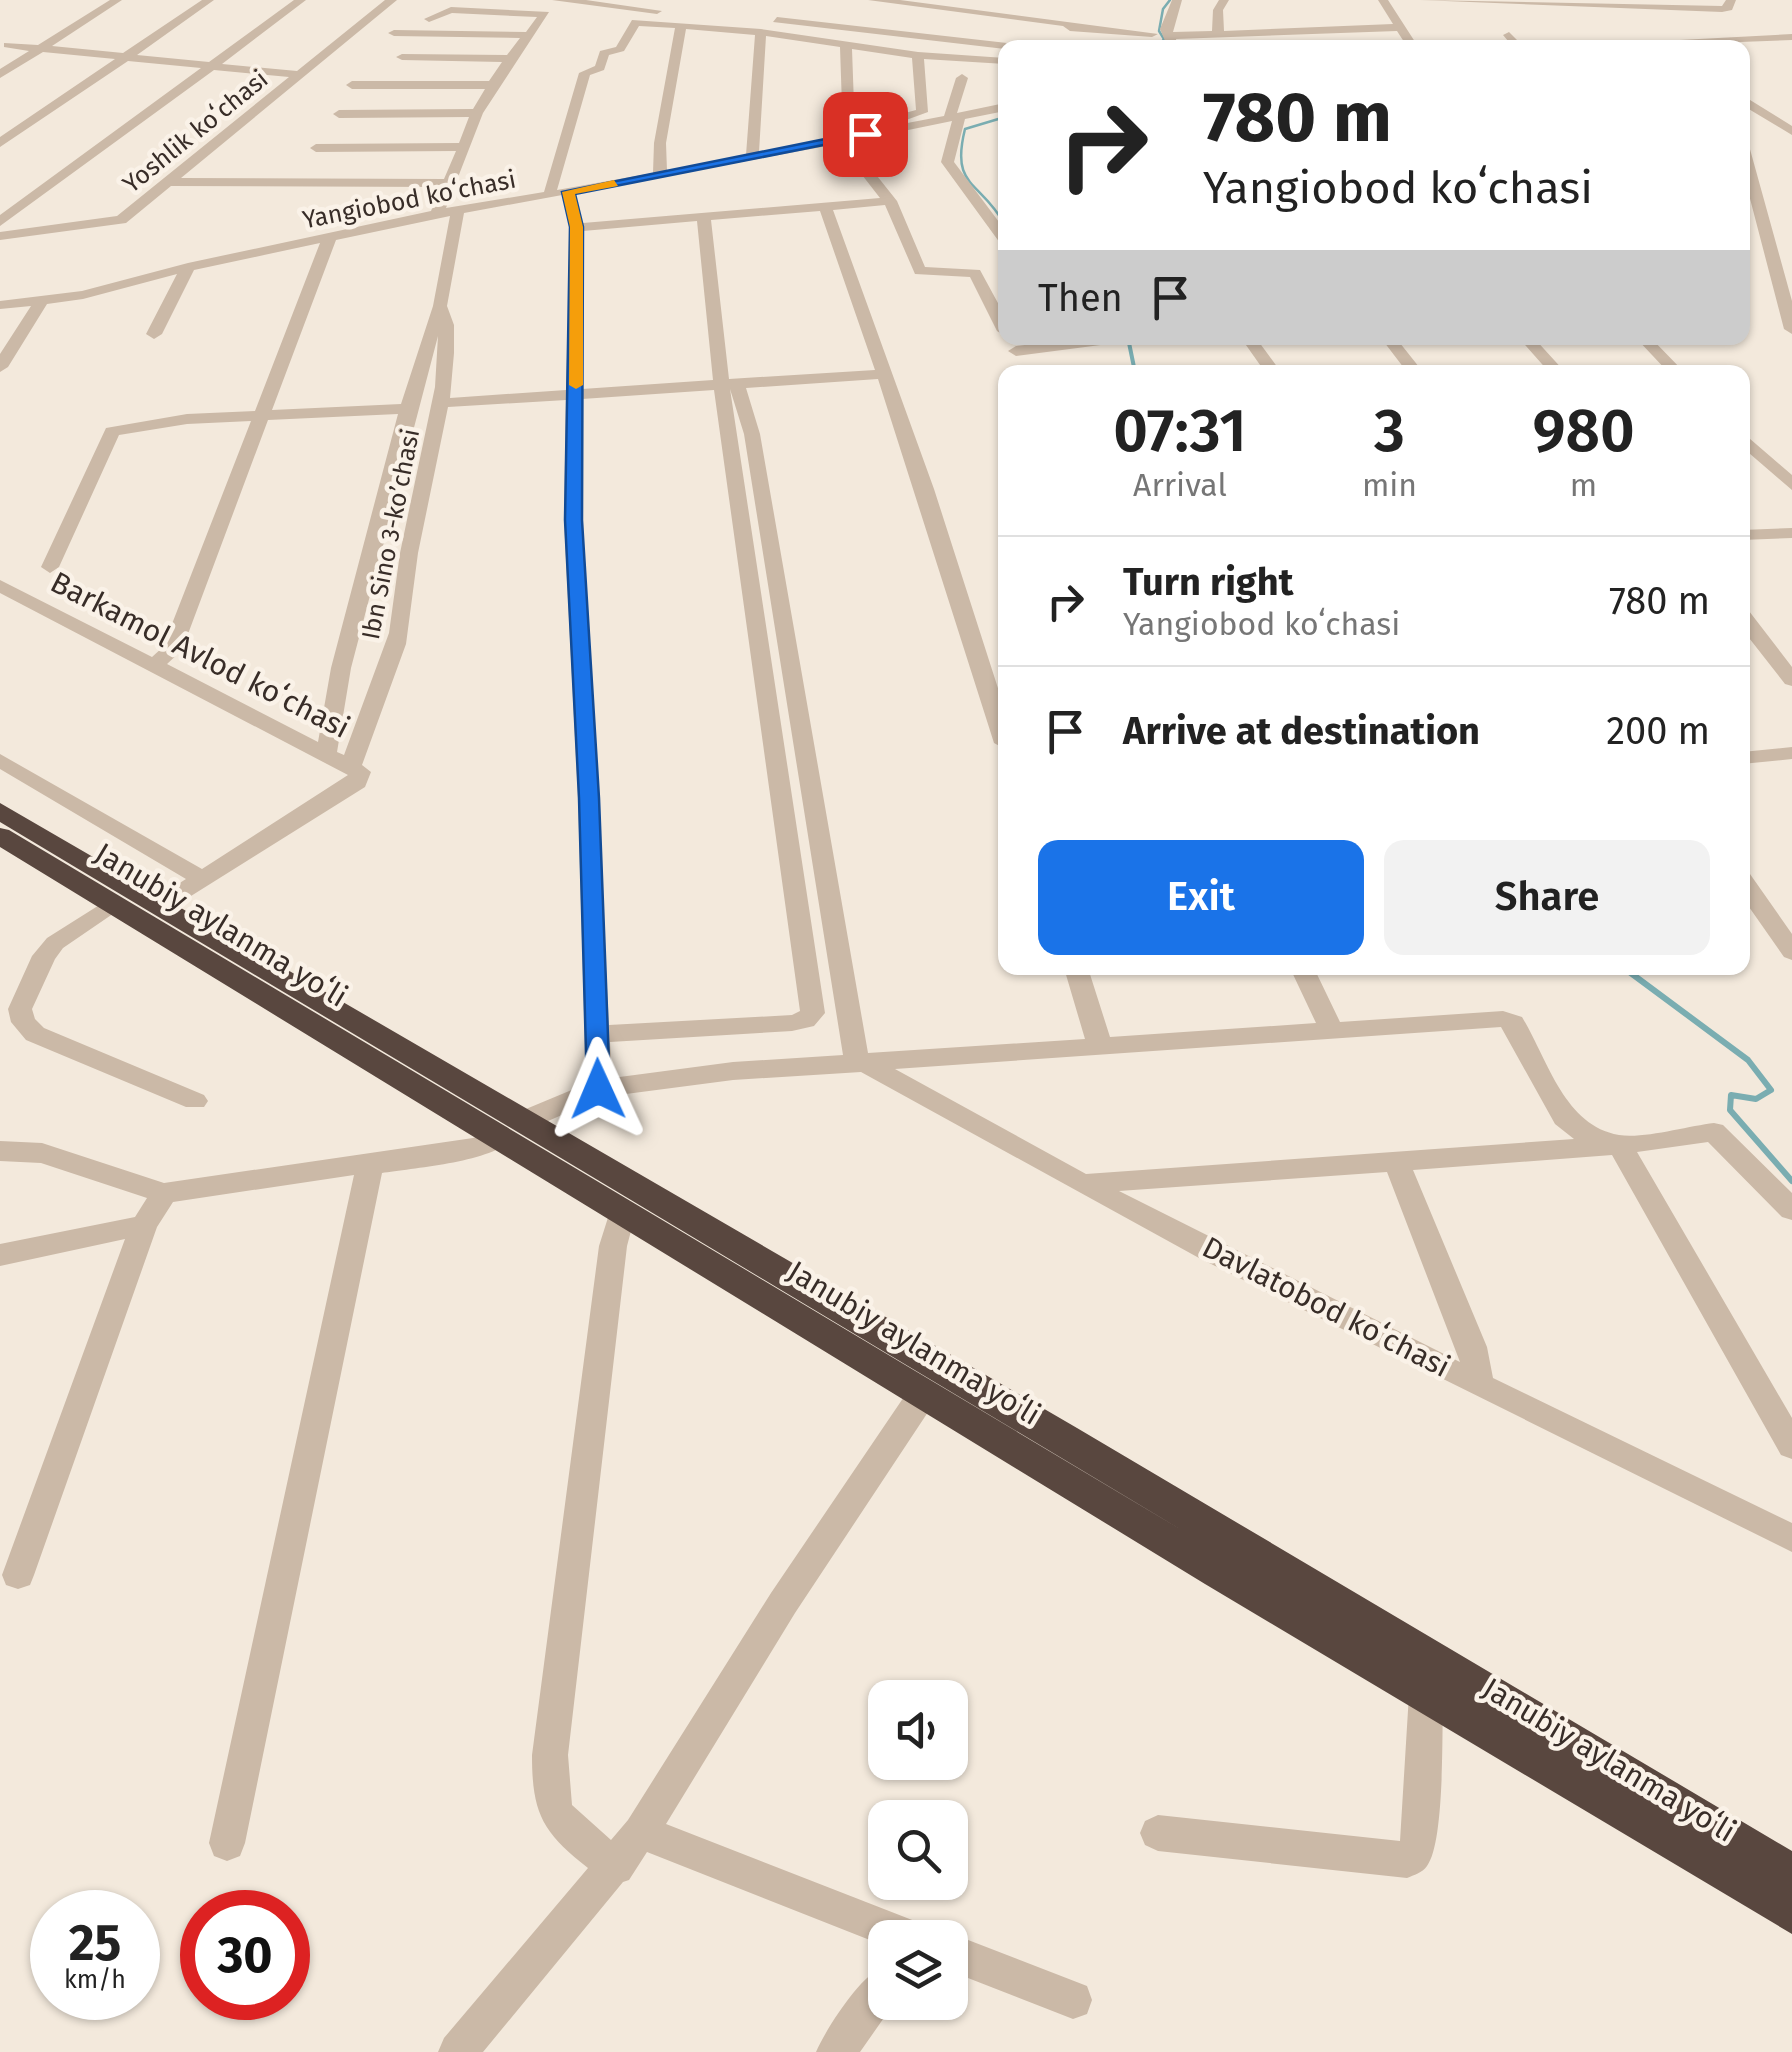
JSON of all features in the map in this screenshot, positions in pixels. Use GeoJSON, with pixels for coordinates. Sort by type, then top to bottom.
{"type":"FeatureCollection","features":[{"type":"Feature","properties":{"kind":"highway","name":"Janubiy aylanma yoʻli"},"geometry":{"type":"LineString","coordinates":[[0,812],[159,906],[512,1129],[622,1212],[1792,1912]]}},
{"type":"Feature","properties":{"kind":"highway","name":"Janubiy aylanma yoʻli"},"geometry":{"type":"LineString","coordinates":[[0,836],[112,904],[1080,1448],[1792,1876]]}},
{"type":"Feature","properties":{"kind":"street"},"geometry":{"type":"LineString","coordinates":[[0,74],[117,0]]}},
{"type":"Feature","properties":{"kind":"street"},"geometry":{"type":"LineString","coordinates":[[0,143],[209,0]]}},
{"type":"Feature","properties":{"kind":"street","name":"Yoshlik koʻchasi"},"geometry":{"type":"LineString","coordinates":[[0,222],[301,0]]}},
{"type":"Feature","properties":{"kind":"street","name":"Yoshlik koʻchasi"},"geometry":{"type":"LineString","coordinates":[[0,236],[114,223],[392,0]]}},
{"type":"Feature","properties":{"kind":"street"},"geometry":{"type":"LineString","coordinates":[[557,0],[786,20],[998,45]]}},
{"type":"Feature","properties":{"kind":"street"},"geometry":{"type":"LineString","coordinates":[[872,0],[1152,34]]}},
{"type":"Feature","properties":{"kind":"street"},"geometry":{"type":"LineString","coordinates":[[1170,40],[1166,29],[1177,0]]}},
{"type":"Feature","properties":{"kind":"street"},"geometry":{"type":"LineString","coordinates":[[1218,32],[1218,10],[1224,0]]}},
{"type":"Feature","properties":{"kind":"street"},"geometry":{"type":"LineString","coordinates":[[1383,0],[1410,40]]}},
{"type":"Feature","properties":{"kind":"street"},"geometry":{"type":"LineString","coordinates":[[1426,0],[1722,9],[1728,8],[1732,0]]}},
{"type":"Feature","properties":{"kind":"street"},"geometry":{"type":"LineString","coordinates":[[429,20],[450,10],[544,13],[492,85],[477,113],[437,214]]}},
{"type":"Feature","properties":{"kind":"street"},"geometry":{"type":"LineString","coordinates":[[786,20],[799,10]]}},
{"type":"Feature","properties":{"kind":"street"},"geometry":{"type":"LineString","coordinates":[[551,195],[550,186],[585,73],[600,68],[604,53],[620,49],[636,22],[761,32],[918,55],[998,61]]}},
{"type":"Feature","properties":{"kind":"street"},"geometry":{"type":"LineString","coordinates":[[660,176],[660,144],[681,24]]}},
{"type":"Feature","properties":{"kind":"street"},"geometry":{"type":"LineString","coordinates":[[1180,40],[1218,32],[1402,26]]}},
{"type":"Feature","properties":{"kind":"street"},"geometry":{"type":"LineString","coordinates":[[752,156],[761,32]]}},
{"type":"Feature","properties":{"kind":"street"},"geometry":{"type":"LineString","coordinates":[[394,33],[531,35]]}},
{"type":"Feature","properties":{"kind":"street"},"geometry":{"type":"LineString","coordinates":[[1510,35],[1514,40]]}},
{"type":"Feature","properties":{"kind":"street"},"geometry":{"type":"LineString","coordinates":[[1750,42],[1789,40]]}},
{"type":"Feature","properties":{"kind":"street"},"geometry":{"type":"LineString","coordinates":[[846,44],[846,134],[890,200],[920,271],[975,273],[998,317]]}},
{"type":"Feature","properties":{"kind":"street"},"geometry":{"type":"LineString","coordinates":[[8,45],[300,75]]}},
{"type":"Feature","properties":{"kind":"street"},"geometry":{"type":"LineString","coordinates":[[918,55],[942,117],[947,162],[998,231]]}},
{"type":"Feature","properties":{"kind":"street"},"geometry":{"type":"LineString","coordinates":[[402,57],[513,59]]}},
{"type":"Feature","properties":{"kind":"street"},"geometry":{"type":"LineString","coordinates":[[942,117],[962,78]]}},
{"type":"Feature","properties":{"kind":"street"},"geometry":{"type":"LineString","coordinates":[[352,85],[492,85]]}},
{"type":"Feature","properties":{"kind":"street"},"geometry":{"type":"LineString","coordinates":[[1750,104],[1792,134]]}},
{"type":"Feature","properties":{"kind":"street","name":"Yangiobod koʻchasi"},"geometry":{"type":"LineString","coordinates":[[0,305],[107,290],[188,267],[437,214],[660,176],[846,134],[998,108]]}},
{"type":"Feature","properties":{"kind":"street"},"geometry":{"type":"LineString","coordinates":[[340,114],[477,113]]}},
{"type":"Feature","properties":{"kind":"street"},"geometry":{"type":"LineString","coordinates":[[1750,134],[1759,135]]}},
{"type":"Feature","properties":{"kind":"street"},"geometry":{"type":"LineString","coordinates":[[1776,136],[1792,134]]}},
{"type":"Feature","properties":{"kind":"street"},"geometry":{"type":"LineString","coordinates":[[316,148],[462,147]]}},
{"type":"Feature","properties":{"kind":"street"},"geometry":{"type":"LineString","coordinates":[[1750,172],[1792,328]]}},
{"type":"Feature","properties":{"kind":"street"},"geometry":{"type":"LineString","coordinates":[[167,182],[448,183]]}},
{"type":"Feature","properties":{"kind":"street"},"geometry":{"type":"LineString","coordinates":[[568,192],[576,227],[574,520],[598,1089]]}},
{"type":"Feature","properties":{"kind":"street"},"geometry":{"type":"LineString","coordinates":[[576,227],[890,200]]}},
{"type":"Feature","properties":{"kind":"street"},"geometry":{"type":"LineString","coordinates":[[825,205],[924,489],[998,721]]}},
{"type":"Feature","properties":{"kind":"street","name":"Ibn Sino 3-koʼchasi"},"geometry":{"type":"LineString","coordinates":[[326,754],[342,668],[408,408],[440,306],[458,210]]}},
{"type":"Feature","properties":{"kind":"street"},"geometry":{"type":"LineString","coordinates":[[598,1034],[805,1020],[813,1013],[799,897],[743,549],[729,384],[704,219]]}},
{"type":"Feature","properties":{"kind":"street"},"geometry":{"type":"LineString","coordinates":[[154,665],[172,650],[330,236]]}},
{"type":"Feature","properties":{"kind":"street"},"geometry":{"type":"LineString","coordinates":[[154,334],[188,267]]}},
{"type":"Feature","properties":{"kind":"street"},"geometry":{"type":"LineString","coordinates":[[0,367],[41,301]]}},
{"type":"Feature","properties":{"kind":"street","name":"Ibn Sino 3-koʼchasi"},"geometry":{"type":"LineString","coordinates":[[351,766],[397,642],[414,524],[441,403],[448,336],[447,316],[440,306]]}},
{"type":"Feature","properties":{"kind":"street"},"geometry":{"type":"LineString","coordinates":[[1394,345],[1410,365]]}},
{"type":"Feature","properties":{"kind":"street"},"geometry":{"type":"LineString","coordinates":[[1532,345],[1551,365]]}},
{"type":"Feature","properties":{"kind":"street"},"geometry":{"type":"LineString","coordinates":[[1650,345],[1669,365]]}},
{"type":"Feature","properties":{"kind":"street"},"geometry":{"type":"LineString","coordinates":[[441,403],[883,374]]}},
{"type":"Feature","properties":{"kind":"street"},"geometry":{"type":"LineString","coordinates":[[729,384],[752,434],[828,897],[862,1064]]}},
{"type":"Feature","properties":{"kind":"street","name":"Ibn Sino 3-koʼchasi"},"geometry":{"type":"LineString","coordinates":[[50,567],[112,432],[128,425],[408,408]]}},
{"type":"Feature","properties":{"kind":"street"},"geometry":{"type":"LineString","coordinates":[[1750,445],[1792,485]]}},
{"type":"Feature","properties":{"kind":"street"},"geometry":{"type":"LineString","coordinates":[[1750,535],[1792,533]]}},
{"type":"Feature","properties":{"kind":"street","name":"Barkamol Avlod koʻchasi"},"geometry":{"type":"LineString","coordinates":[[0,586],[360,772],[357,782],[159,906]]}},
{"type":"Feature","properties":{"kind":"street"},"geometry":{"type":"LineString","coordinates":[[1750,626],[1792,680]]}},
{"type":"Feature","properties":{"kind":"street"},"geometry":{"type":"LineString","coordinates":[[1750,757],[1792,753]]}},
{"type":"Feature","properties":{"kind":"street"},"geometry":{"type":"LineString","coordinates":[[0,760],[202,880]]}},
{"type":"Feature","properties":{"kind":"street"},"geometry":{"type":"LineString","coordinates":[[1750,891],[1792,952]]}},
{"type":"Feature","properties":{"kind":"street"},"geometry":{"type":"LineString","coordinates":[[799,897],[828,897]]}},
{"type":"Feature","properties":{"kind":"street"},"geometry":{"type":"LineString","coordinates":[[112,904],[54,943],[44,956],[20,1009],[23,1022],[35,1034],[195,1101]]}},
{"type":"Feature","properties":{"kind":"street"},"geometry":{"type":"LineString","coordinates":[[1078,975],[1100,1046]]}},
{"type":"Feature","properties":{"kind":"street"},"geometry":{"type":"LineString","coordinates":[[1305,975],[1332,1030]]}},
{"type":"Feature","properties":{"kind":"street"},"geometry":{"type":"LineString","coordinates":[[0,1150],[42,1153],[164,1193],[339,1165],[370,1166],[478,1147],[598,1089],[733,1071],[1503,1019],[1514,1024],[1564,1117],[1583,1132],[1620,1145],[1792,1446]]}},
{"type":"Feature","properties":{"kind":"street","name":"Davlatobod koʻchasi"},"geometry":{"type":"LineString","coordinates":[[862,1064],[1084,1184],[1480,1386],[1792,1538]]}},
{"type":"Feature","properties":{"kind":"street"},"geometry":{"type":"LineString","coordinates":[[1084,1184],[1620,1145],[1717,1133],[1792,1210]]}},
{"type":"Feature","properties":{"kind":"street"},"geometry":{"type":"LineString","coordinates":[[1396,1160],[1472,1347],[1480,1386]]}},
{"type":"Feature","properties":{"kind":"street"},"geometry":{"type":"LineString","coordinates":[[227,1843],[370,1166]]}},
{"type":"Feature","properties":{"kind":"street"},"geometry":{"type":"LineString","coordinates":[[18,1575],[144,1225],[164,1193]]}},
{"type":"Feature","properties":{"kind":"street"},"geometry":{"type":"LineString","coordinates":[[616,1867],[566,1828],[554,1813],[548,1796],[614,1246],[622,1212]]}},
{"type":"Feature","properties":{"kind":"street"},"geometry":{"type":"LineString","coordinates":[[0,1255],[144,1225]]}},
{"type":"Feature","properties":{"kind":"street"},"geometry":{"type":"LineString","coordinates":[[458,2052],[616,1867],[641,1832],[783,1602],[923,1394]]}},
{"type":"Feature","properties":{"kind":"street"},"geometry":{"type":"LineString","coordinates":[[1158,1833],[1407,1860],[1415,1853],[1419,1840],[1426,1694]]}},
{"type":"Feature","properties":{"kind":"street"},"geometry":{"type":"LineString","coordinates":[[641,1832],[868,1921]]}},
{"type":"Feature","properties":{"kind":"street"},"geometry":{"type":"LineString","coordinates":[[968,1959],[1073,2000]]}},
{"type":"Feature","properties":{"kind":"street"},"geometry":{"type":"LineString","coordinates":[[836,2052],[868,2008]]}},
{"type":"Feature","properties":{"kind":"waterway"},"geometry":{"type":"LineString","coordinates":[[1163,40],[1159,31],[1163,9],[1170,0]]}},
{"type":"Feature","properties":{"kind":"waterway"},"geometry":{"type":"LineString","coordinates":[[998,119],[965,129],[961,149],[970,183],[998,213]]}},
{"type":"Feature","properties":{"kind":"waterway"},"geometry":{"type":"LineString","coordinates":[[1129,345],[1134,365]]}},
{"type":"Feature","properties":{"kind":"waterway"},"geometry":{"type":"LineString","coordinates":[[1633,975],[1748,1060],[1771,1090],[1756,1099],[1731,1095],[1730,1110],[1792,1181]]}},
{"type":"Feature","properties":{"kind":"slow traffic"},"geometry":{"type":"LineString","coordinates":[[576,385],[576,227],[568,192],[614,184]]}},
{"type":"Feature","properties":{"kind":"route"},"geometry":{"type":"LineString","coordinates":[[598,1089],[589,798],[574,520],[576,227],[568,192],[865,134]]}}]}
